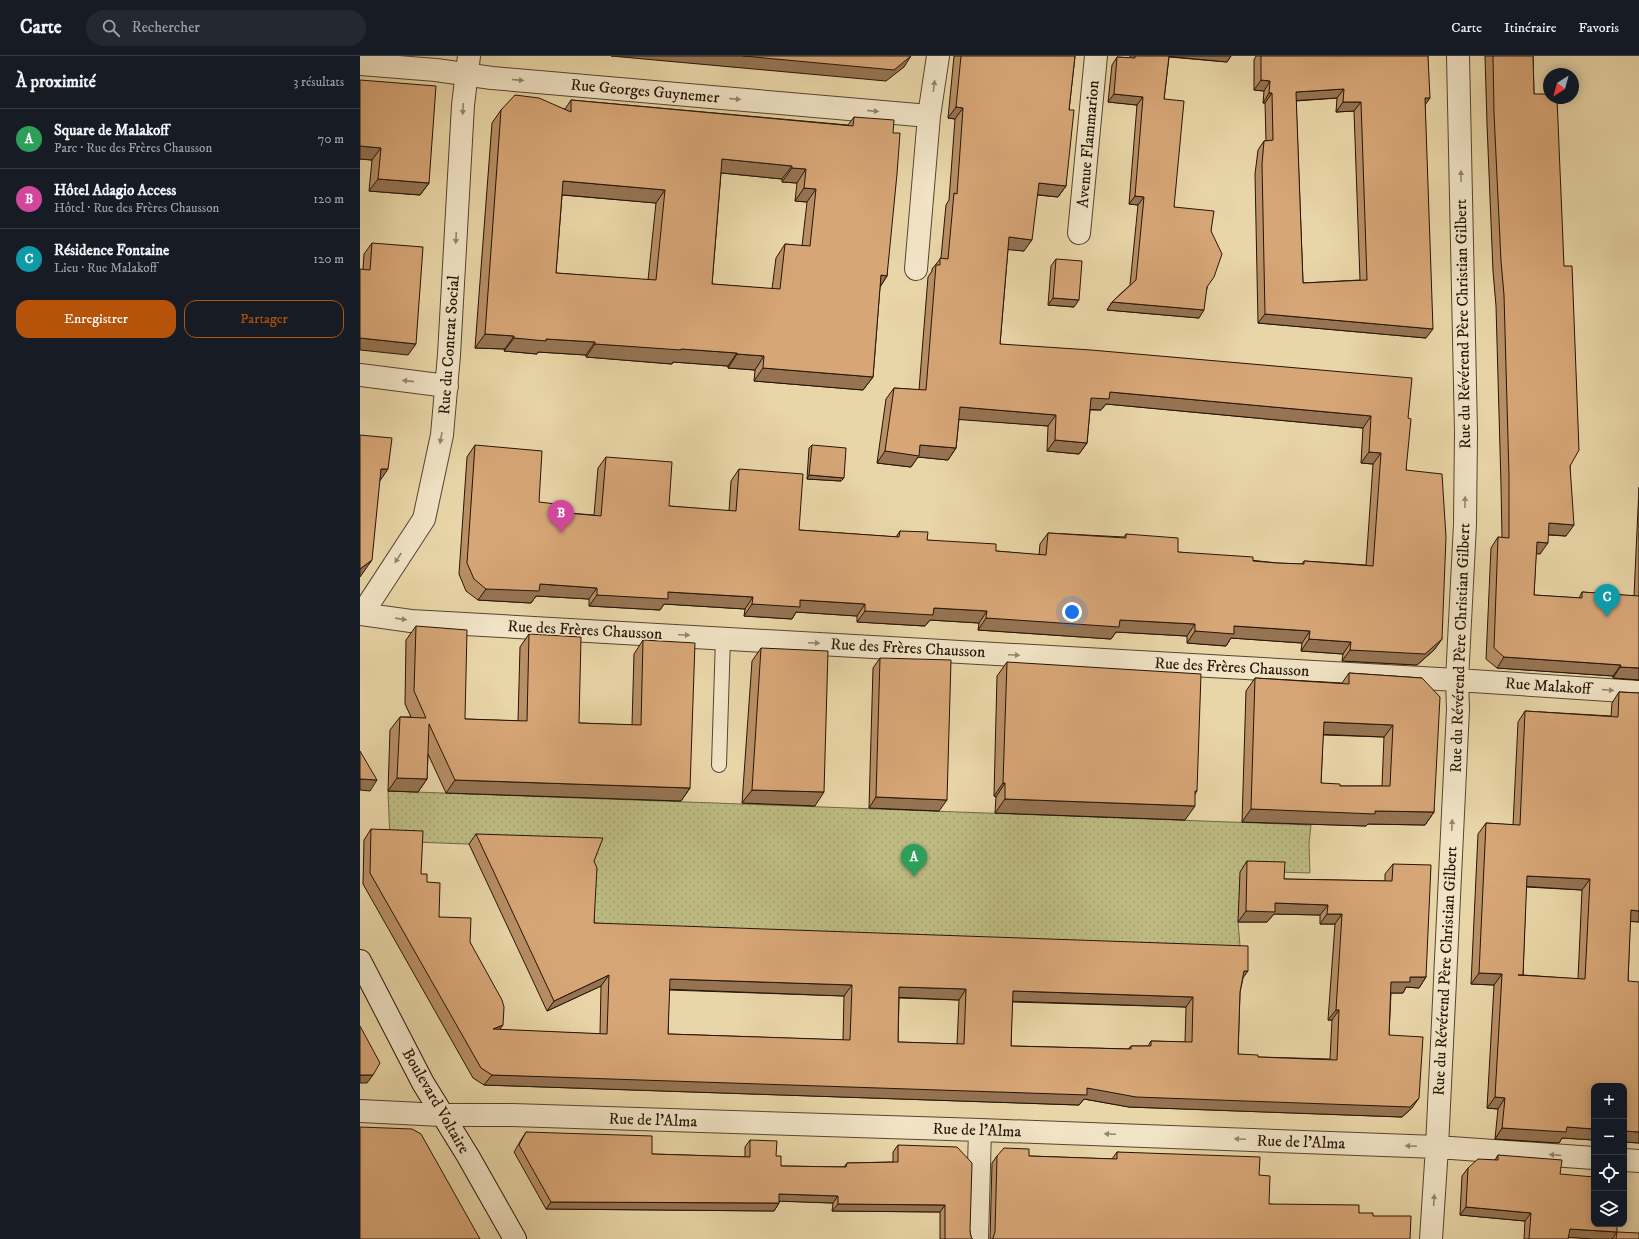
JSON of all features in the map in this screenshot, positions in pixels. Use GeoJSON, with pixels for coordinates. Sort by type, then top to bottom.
{"type":"FeatureCollection","features":[{"type":"Feature","properties":{"kind":"street"},"geometry":{"type":"LineString","coordinates":[[916,269],[929,116],[938,56]]}},
{"type":"Feature","properties":{"kind":"street","name":"Avenue Flammarion"},"geometry":{"type":"LineString","coordinates":[[1080,233],[1096,56]]}},
{"type":"Feature","properties":{"kind":"street","name":"Rue du Révérend Père Christian Gilbert"},"geometry":{"type":"LineString","coordinates":[[1431,1239],[1437,1147],[1458,709],[1457,680],[1465,524],[1466,432],[1458,56]]}},
{"type":"Feature","properties":{"kind":"street","name":"Rue Georges Guynemer"},"geometry":{"type":"LineString","coordinates":[[360,64],[436,70],[468,66],[929,116]]}},
{"type":"Feature","properties":{"kind":"street","name":"Rue du Contrat Social"},"geometry":{"type":"LineString","coordinates":[[361,614],[424,519],[442,435],[447,386],[463,106],[468,66]]}},
{"type":"Feature","properties":{"kind":"street"},"geometry":{"type":"LineString","coordinates":[[360,375],[447,386]]}},
{"type":"Feature","properties":{"kind":"street","name":"Rue des Frères Chausson"},"geometry":{"type":"LineString","coordinates":[[361,614],[411,621],[1457,680]]}},
{"type":"Feature","properties":{"kind":"street","name":"Rue Malakoff"},"geometry":{"type":"LineString","coordinates":[[1457,680],[1639,692]]}},
{"type":"Feature","properties":{"kind":"street","name":"Boulevard Voltaire"},"geometry":{"type":"LineString","coordinates":[[360,961],[423,1083],[515,1239]]}},
{"type":"Feature","properties":{"kind":"street","name":"Rue de l'Alma"},"geometry":{"type":"LineString","coordinates":[[360,1111],[980,1130],[1437,1147],[1591,1158]]}},
{"type":"Feature","properties":{"kind":"street"},"geometry":{"type":"LineString","coordinates":[[977,1239],[980,1130]]}},
{"type":"Feature","properties":{"kind":"street"},"geometry":{"type":"LineString","coordinates":[[1627,1160],[1639,1161]]}},
{"type":"Feature","properties":{"kind":"lane"},"geometry":{"type":"LineString","coordinates":[[719,765],[723,638]]}},
{"type":"Feature","properties":{"kind":"shaded area"},"geometry":{"type":"Polygon","coordinates":[[[388,791],[1311,825],[1309,844],[1310,873],[1278,872],[1238,922],[1241,957],[587,932],[592,849],[390,841],[388,791]]]}},
{"type":"Feature","properties":{"kind":"building"},"geometry":{"type":"Polygon","coordinates":[[[743,56],[911,56],[894,70],[743,56]]]}},
{"type":"Feature","properties":{"kind":"building"},"geometry":{"type":"Polygon","coordinates":[[[961,56],[1075,56],[1069,110],[1074,110],[1066,186],[1039,183],[1032,240],[1009,237],[1000,344],[1091,350],[1412,378],[1408,418],[1411,419],[1406,470],[1442,474],[1446,537],[1442,639],[1425,654],[1350,650],[1351,642],[1309,639],[1310,631],[1234,626],[1234,634],[1195,631],[1195,624],[1120,620],[1119,627],[986,618],[987,611],[934,608],[933,615],[865,611],[865,604],[800,600],[800,607],[752,604],[753,597],[668,592],[668,599],[597,595],[597,588],[540,584],[539,591],[486,589],[474,579],[467,563],[475,445],[542,451],[539,502],[556,504],[555,512],[601,516],[606,457],[672,462],[669,506],[736,511],[739,469],[803,474],[799,530],[899,537],[900,531],[928,532],[927,540],[996,544],[996,551],[1046,555],[1048,533],[1126,538],[1126,534],[1178,538],[1178,552],[1253,557],[1253,561],[1277,563],[1304,564],[1304,561],[1373,566],[1381,453],[1369,452],[1371,416],[1110,392],[1109,399],[1091,398],[1087,443],[1055,440],[1056,415],[960,407],[956,448],[920,445],[919,456],[885,451],[894,388],[926,390],[936,265],[940,265],[940,258],[948,259],[954,193],[957,194],[963,108],[956,107],[961,56]]]}},
{"type":"Feature","properties":{"kind":"building"},"geometry":{"type":"Polygon","coordinates":[[[1135,56],[1169,56],[1164,99],[1184,101],[1174,207],[1214,211],[1211,231],[1222,254],[1214,277],[1207,287],[1204,310],[1112,302],[1136,280],[1144,197],[1135,196],[1143,97],[1114,94],[1117,57],[1135,58],[1135,56]]]}},
{"type":"Feature","properties":{"kind":"building"},"geometry":{"type":"Polygon","coordinates":[[[1261,56],[1428,56],[1430,98],[1425,98],[1433,329],[1265,314],[1262,164],[1264,141],[1273,140],[1272,93],[1269,93],[1270,81],[1261,80],[1261,56]],[[1344,89],[1296,92],[1303,283],[1367,280],[1361,102],[1343,102],[1344,89]]]}},
{"type":"Feature","properties":{"kind":"building"},"geometry":{"type":"Polygon","coordinates":[[[1493,56],[1533,56],[1534,94],[1543,94],[1543,104],[1557,104],[1564,266],[1572,266],[1579,450],[1570,466],[1574,525],[1549,523],[1548,543],[1537,542],[1534,595],[1582,598],[1582,592],[1639,596],[1639,668],[1620,667],[1621,665],[1504,657],[1494,648],[1498,537],[1509,538],[1509,475],[1504,295],[1494,113],[1493,56]]]}},
{"type":"Feature","properties":{"kind":"building"},"geometry":{"type":"Polygon","coordinates":[[[360,80],[436,86],[429,183],[378,179],[381,148],[360,146],[360,80]]]}},
{"type":"Feature","properties":{"kind":"building"},"geometry":{"type":"Polygon","coordinates":[[[515,95],[539,98],[571,112],[571,100],[853,126],[854,117],[894,120],[893,133],[900,133],[897,174],[887,276],[881,275],[873,377],[763,368],[764,356],[737,353],[595,344],[595,342],[546,339],[546,341],[514,338],[514,336],[485,334],[501,110],[515,95]],[[722,159],[712,284],[780,289],[785,244],[810,246],[816,189],[804,188],[806,169],[792,168],[792,166],[722,159]],[[563,181],[556,273],[656,280],[665,190],[563,181]]]}},
{"type":"Feature","properties":{"kind":"building"},"geometry":{"type":"Polygon","coordinates":[[[372,243],[423,247],[416,344],[360,338],[360,269],[370,270],[372,243]]]}},
{"type":"Feature","properties":{"kind":"building"},"geometry":{"type":"Polygon","coordinates":[[[1056,259],[1082,261],[1079,300],[1053,298],[1056,259]]]}},
{"type":"Feature","properties":{"kind":"building"},"geometry":{"type":"Polygon","coordinates":[[[360,435],[392,438],[388,469],[381,469],[372,560],[360,569],[360,435]]]}},
{"type":"Feature","properties":{"kind":"building"},"geometry":{"type":"Polygon","coordinates":[[[812,445],[846,448],[844,478],[809,475],[812,445]]]}},
{"type":"Feature","properties":{"kind":"building"},"geometry":{"type":"Polygon","coordinates":[[[416,626],[467,630],[465,719],[527,721],[529,634],[581,637],[579,723],[641,725],[643,640],[695,643],[690,788],[455,780],[429,724],[427,779],[397,778],[400,717],[426,718],[414,691],[416,626]]]}},
{"type":"Feature","properties":{"kind":"building"},"geometry":{"type":"Polygon","coordinates":[[[761,648],[828,651],[824,792],[752,790],[761,648]]]}},
{"type":"Feature","properties":{"kind":"building"},"geometry":{"type":"Polygon","coordinates":[[[880,658],[951,660],[947,800],[876,797],[880,658]]]}},
{"type":"Feature","properties":{"kind":"building"},"geometry":{"type":"Polygon","coordinates":[[[1007,662],[1201,674],[1197,791],[1195,791],[1195,806],[1005,799],[1005,783],[1003,783],[1007,662]]]}},
{"type":"Feature","properties":{"kind":"building"},"geometry":{"type":"Polygon","coordinates":[[[1349,673],[1422,678],[1440,697],[1434,812],[1375,811],[1375,814],[1251,809],[1255,678],[1349,684],[1349,673]],[[1324,722],[1321,783],[1340,784],[1340,786],[1390,786],[1393,725],[1324,722]]]}},
{"type":"Feature","properties":{"kind":"building"},"geometry":{"type":"Polygon","coordinates":[[[1619,692],[1639,693],[1639,911],[1631,910],[1628,981],[1639,982],[1639,1132],[1627,1131],[1627,1083],[1591,1083],[1591,1129],[1567,1127],[1566,1132],[1502,1128],[1505,1098],[1495,1097],[1502,974],[1479,973],[1486,823],[1520,825],[1525,711],[1618,717],[1619,692]],[[1527,876],[1523,975],[1518,975],[1585,979],[1590,879],[1527,876]]]}},
{"type":"Feature","properties":{"kind":"building"},"geometry":{"type":"Polygon","coordinates":[[[360,751],[377,780],[360,779],[360,751]]]}},
{"type":"Feature","properties":{"kind":"building"},"geometry":{"type":"Polygon","coordinates":[[[371,829],[423,831],[421,874],[427,874],[427,882],[440,883],[439,917],[471,918],[470,942],[502,1000],[504,1007],[503,1025],[493,1029],[607,1034],[609,975],[554,1001],[476,834],[603,838],[594,861],[597,868],[594,923],[1248,946],[1248,971],[1244,971],[1240,992],[1238,1054],[1258,1055],[1258,1057],[1337,1060],[1339,1010],[1336,1010],[1342,914],[1327,914],[1328,905],[1275,903],[1275,912],[1246,911],[1247,861],[1285,862],[1284,879],[1392,881],[1393,864],[1431,865],[1426,977],[1410,977],[1410,982],[1391,982],[1389,1035],[1423,1037],[1419,1098],[1410,1107],[1136,1097],[1087,1088],[1087,1095],[492,1075],[481,1068],[370,873],[371,829]],[[670,979],[668,1034],[850,1040],[852,985],[670,979]],[[899,987],[898,1042],[964,1044],[966,989],[899,987]],[[1013,991],[1011,1046],[1131,1049],[1131,1046],[1151,1046],[1151,1041],[1192,1042],[1193,997],[1013,991]]]}},
{"type":"Feature","properties":{"kind":"building"},"geometry":{"type":"Polygon","coordinates":[[[360,1026],[380,1063],[373,1075],[360,1075],[360,1026]]]}},
{"type":"Feature","properties":{"kind":"building"},"geometry":{"type":"Polygon","coordinates":[[[360,1127],[412,1129],[421,1134],[480,1239],[360,1239],[360,1127]]]}},
{"type":"Feature","properties":{"kind":"building"},"geometry":{"type":"Polygon","coordinates":[[[526,1132],[652,1136],[652,1154],[750,1157],[750,1140],[777,1141],[776,1156],[781,1156],[781,1166],[846,1167],[847,1163],[898,1162],[898,1145],[957,1147],[972,1163],[970,1231],[973,1239],[945,1239],[945,1205],[838,1204],[838,1196],[779,1194],[779,1203],[551,1202],[519,1145],[526,1132]]]}},
{"type":"Feature","properties":{"kind":"building"},"geometry":{"type":"Polygon","coordinates":[[[1004,1148],[1029,1149],[1029,1156],[1117,1159],[1117,1152],[1260,1157],[1259,1175],[1270,1176],[1269,1204],[1359,1205],[1359,1213],[1373,1213],[1373,1216],[1411,1216],[1410,1239],[992,1239],[995,1232],[997,1156],[1004,1148]]]}},
{"type":"Feature","properties":{"kind":"building"},"geometry":{"type":"Polygon","coordinates":[[[1498,1155],[1562,1160],[1560,1174],[1591,1177],[1591,1227],[1617,1227],[1617,1232],[1570,1229],[1568,1239],[1529,1239],[1531,1213],[1466,1207],[1468,1168],[1478,1159],[1498,1160],[1498,1155]]]}},
{"type":"Feature","properties":{"kind":"building"},"geometry":{"type":"Polygon","coordinates":[[[1617,1232],[1639,1233],[1639,1239],[1616,1239],[1617,1232]]]}},
{"type":"Feature","properties":{"kind":"place","name":"Hôtel Adagio Access"},"geometry":{"type":"Point","coordinates":[561,533]}},
{"type":"Feature","properties":{"kind":"place","name":"Résidence Fontaine"},"geometry":{"type":"Point","coordinates":[1607,617]}},
{"type":"Feature","properties":{"kind":"place","name":"Square de Malakoff"},"geometry":{"type":"Point","coordinates":[914,877]}}]}
